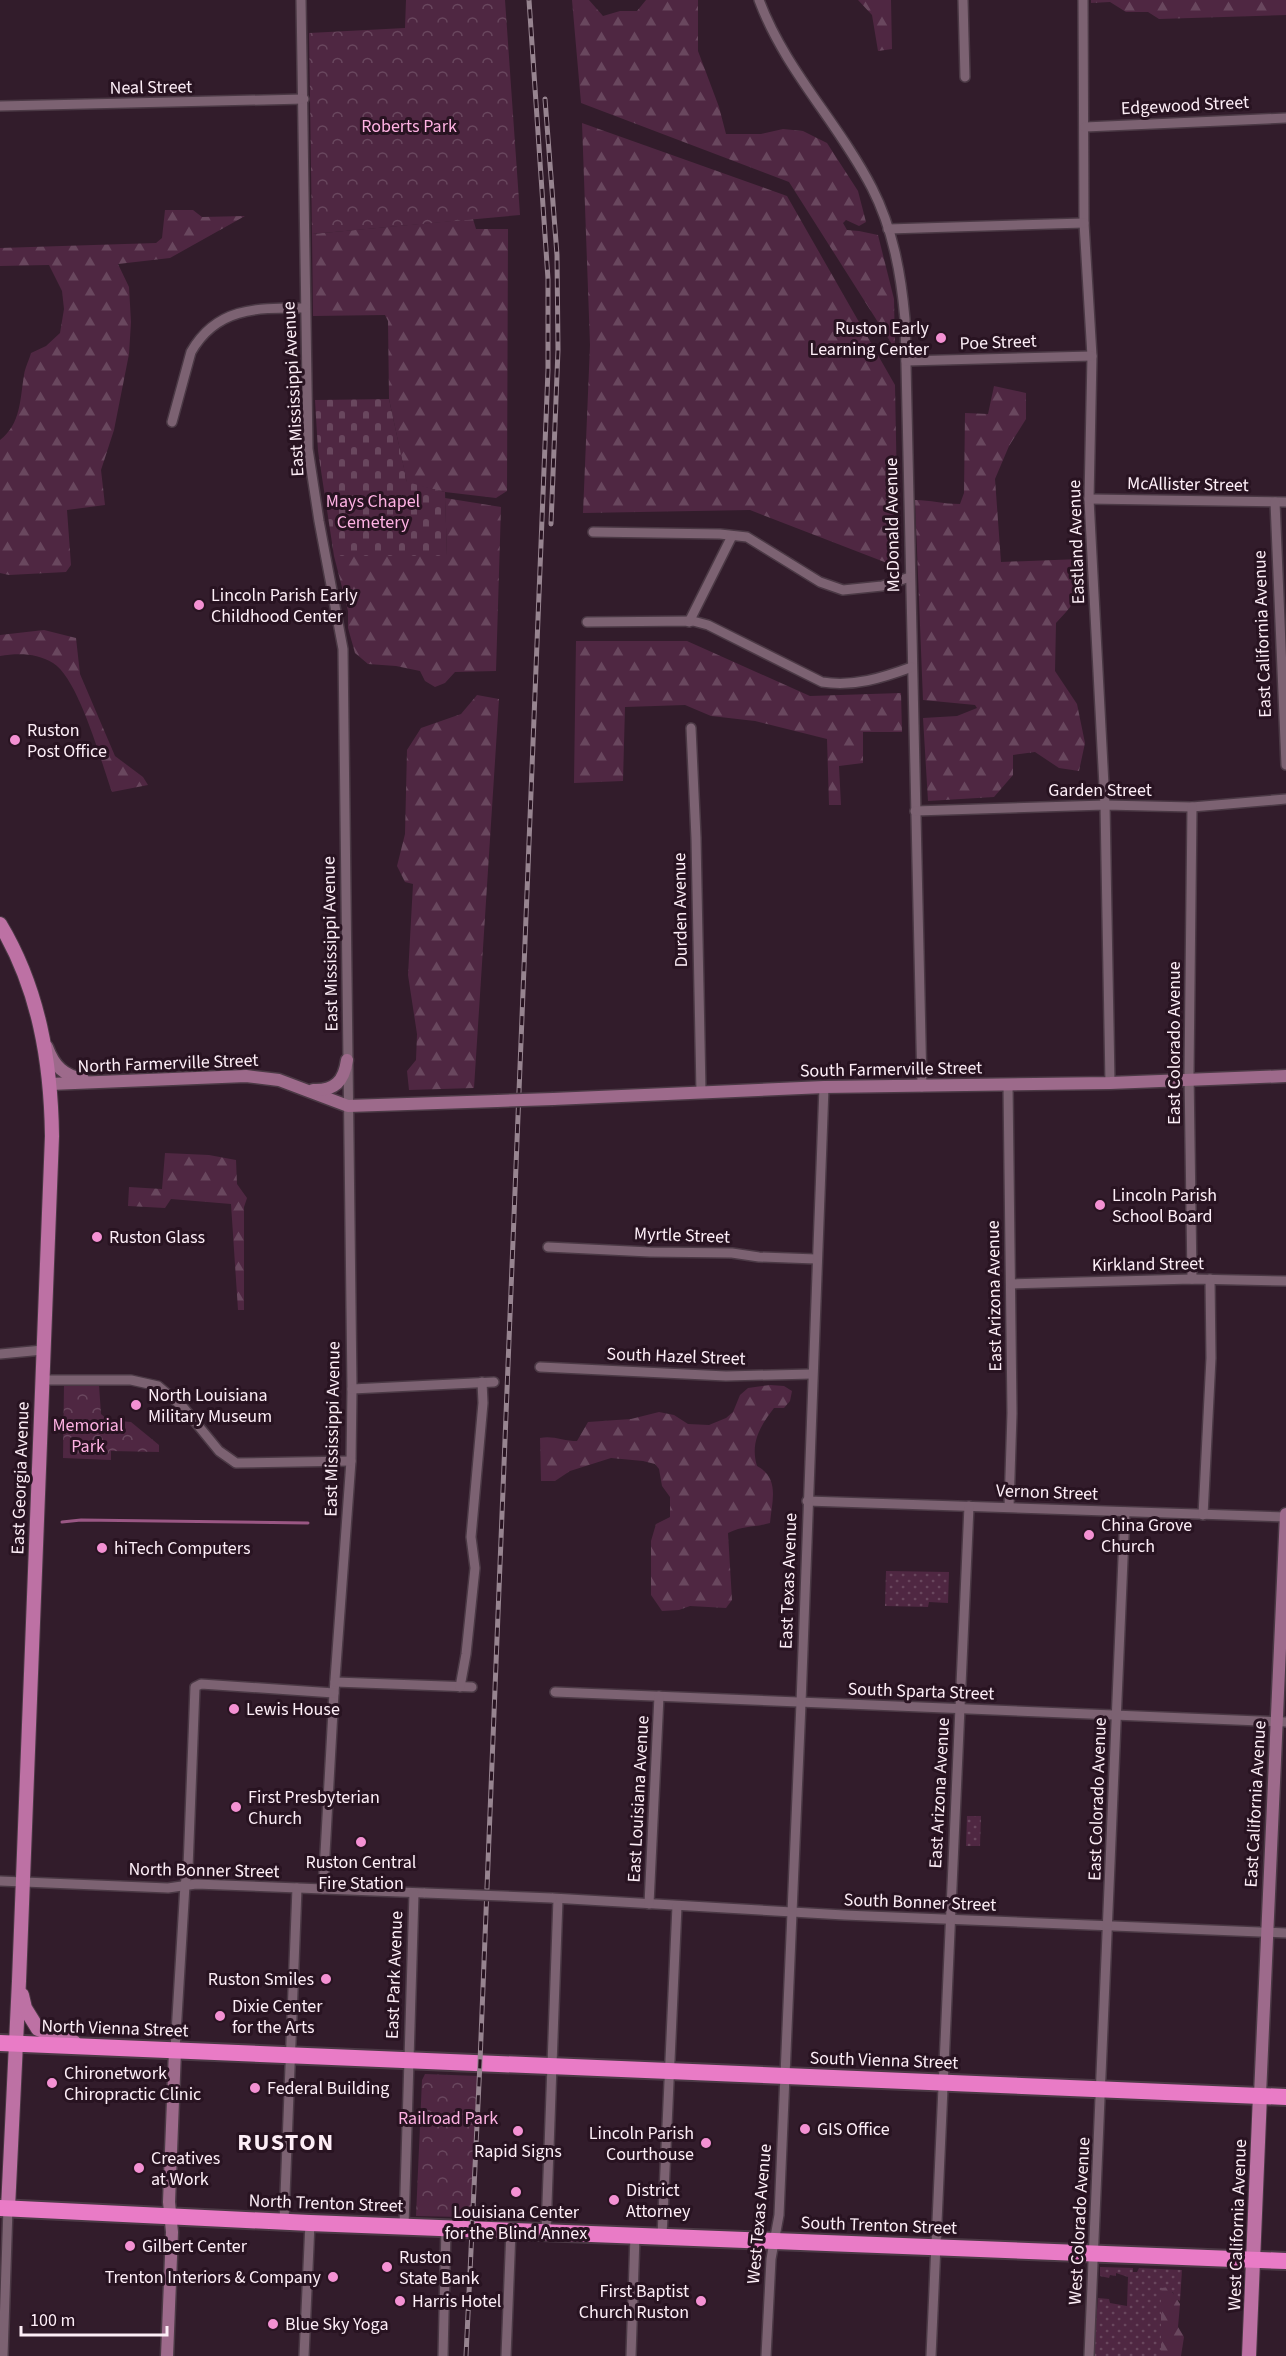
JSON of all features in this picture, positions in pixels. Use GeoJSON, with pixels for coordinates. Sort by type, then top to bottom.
{"type":"FeatureCollection","features":[{"type":"Feature","properties":{"kind":"highway","name":"North Vienna Street"},"geometry":{"type":"LineString","coordinates":[[8,2043],[480,2062]]}},
{"type":"Feature","properties":{"kind":"highway","name":"South Vienna Street"},"geometry":{"type":"LineString","coordinates":[[480,2062],[1286,2097]]}},
{"type":"Feature","properties":{"kind":"highway","name":"North Trenton Street"},"geometry":{"type":"LineString","coordinates":[[4,2208],[310,2223],[471,2228]]}},
{"type":"Feature","properties":{"kind":"highway","name":"South Trenton Street"},"geometry":{"type":"LineString","coordinates":[[471,2228],[1286,2261]]}},
{"type":"Feature","properties":{"kind":"main road","name":"East Georgia Avenue"},"geometry":{"type":"LineString","coordinates":[[0,924],[25,975],[40,1018],[50,1084],[52,1136],[19,1981],[8,2043],[4,2208]]}},
{"type":"Feature","properties":{"kind":"main road"},"geometry":{"type":"LineString","coordinates":[[19,1981],[25,2008],[38,2030],[65,2041],[99,2047]]}},
{"type":"Feature","properties":{"kind":"main road","name":"West California Avenue"},"geometry":{"type":"LineString","coordinates":[[1249,2356],[1260,2095]]}},
{"type":"Feature","properties":{"kind":"street","name":"East Mississippi Avenue"},"geometry":{"type":"LineString","coordinates":[[301,0],[308,449],[343,650],[352,1389],[351,1461],[334,1693],[323,1889]]}},
{"type":"Feature","properties":{"kind":"street","name":"McDonald Avenue"},"geometry":{"type":"LineString","coordinates":[[759,0],[772,31],[795,71],[872,188],[888,229],[901,280],[905,320],[922,1087]]}},
{"type":"Feature","properties":{"kind":"street"},"geometry":{"type":"LineString","coordinates":[[963,0],[965,77]]}},
{"type":"Feature","properties":{"kind":"street","name":"Eastland Avenue"},"geometry":{"type":"LineString","coordinates":[[1083,0],[1084,223],[1092,356],[1089,499],[1105,805],[1110,1083]]}},
{"type":"Feature","properties":{"kind":"street","name":"Neal Street"},"geometry":{"type":"LineString","coordinates":[[0,106],[304,99]]}},
{"type":"Feature","properties":{"kind":"street","name":"Edgewood Street"},"geometry":{"type":"LineString","coordinates":[[1085,127],[1286,118]]}},
{"type":"Feature","properties":{"kind":"street"},"geometry":{"type":"LineString","coordinates":[[888,229],[1084,223]]}},
{"type":"Feature","properties":{"kind":"street"},"geometry":{"type":"LineString","coordinates":[[172,422],[191,352],[209,329],[227,317],[250,310],[305,308]]}},
{"type":"Feature","properties":{"kind":"street","name":"Poe Street"},"geometry":{"type":"LineString","coordinates":[[906,361],[1092,356]]}},
{"type":"Feature","properties":{"kind":"street","name":"East California Avenue"},"geometry":{"type":"LineString","coordinates":[[1286,490],[1281,502],[1286,765]]}},
{"type":"Feature","properties":{"kind":"street","name":"McAllister Street"},"geometry":{"type":"LineString","coordinates":[[1089,499],[1281,502]]}},
{"type":"Feature","properties":{"kind":"street"},"geometry":{"type":"LineString","coordinates":[[593,532],[747,537],[820,582],[843,590],[882,586],[910,577]]}},
{"type":"Feature","properties":{"kind":"street"},"geometry":{"type":"LineString","coordinates":[[689,621],[732,536]]}},
{"type":"Feature","properties":{"kind":"street"},"geometry":{"type":"LineString","coordinates":[[587,622],[689,621],[708,625],[822,682],[840,685],[861,682],[912,667]]}},
{"type":"Feature","properties":{"kind":"street","name":"Durden Avenue"},"geometry":{"type":"LineString","coordinates":[[691,728],[696,838],[701,1092]]}},
{"type":"Feature","properties":{"kind":"street","name":"Garden Street"},"geometry":{"type":"LineString","coordinates":[[915,811],[1105,805],[1192,807],[1286,799]]}},
{"type":"Feature","properties":{"kind":"street","name":"East Colorado Avenue"},"geometry":{"type":"LineString","coordinates":[[1192,807],[1189,1080],[1192,1279]]}},
{"type":"Feature","properties":{"kind":"street"},"geometry":{"type":"LineString","coordinates":[[44,1040],[53,1060],[67,1075],[108,1082]]}},
{"type":"Feature","properties":{"kind":"street"},"geometry":{"type":"LineString","coordinates":[[307,1090],[329,1089],[337,1084],[344,1076],[347,1060]]}},
{"type":"Feature","properties":{"kind":"street","name":"North Farmerville Street"},"geometry":{"type":"LineString","coordinates":[[50,1084],[246,1076],[279,1080],[348,1106],[497,1101]]}},
{"type":"Feature","properties":{"kind":"street","name":"South Farmerville Street"},"geometry":{"type":"LineString","coordinates":[[497,1101],[824,1087],[1110,1083],[1286,1076]]}},
{"type":"Feature","properties":{"kind":"street","name":"East Arizona Avenue"},"geometry":{"type":"LineString","coordinates":[[1008,1084],[1012,1430],[1009,1506]]}},
{"type":"Feature","properties":{"kind":"street","name":"East Texas Avenue"},"geometry":{"type":"LineString","coordinates":[[785,2076],[824,1087]]}},
{"type":"Feature","properties":{"kind":"street","name":"Myrtle Street"},"geometry":{"type":"LineString","coordinates":[[548,1247],[732,1253],[759,1257],[816,1259]]}},
{"type":"Feature","properties":{"kind":"street","name":"Kirkland Street"},"geometry":{"type":"LineString","coordinates":[[1011,1284],[1192,1279],[1286,1281]]}},
{"type":"Feature","properties":{"kind":"street"},"geometry":{"type":"LineString","coordinates":[[1203,1515],[1211,1358],[1210,1279]]}},
{"type":"Feature","properties":{"kind":"street"},"geometry":{"type":"LineString","coordinates":[[0,1354],[43,1350]]}},
{"type":"Feature","properties":{"kind":"street","name":"South Hazel Street"},"geometry":{"type":"LineString","coordinates":[[540,1367],[726,1376],[812,1374]]}},
{"type":"Feature","properties":{"kind":"street"},"geometry":{"type":"LineString","coordinates":[[42,1380],[131,1380],[158,1386],[183,1407],[219,1451],[236,1463],[351,1461]]}},
{"type":"Feature","properties":{"kind":"street"},"geometry":{"type":"LineString","coordinates":[[460,1687],[466,1654],[475,1568],[471,1537],[483,1403],[482,1382]]}},
{"type":"Feature","properties":{"kind":"street"},"geometry":{"type":"LineString","coordinates":[[352,1389],[494,1382]]}},
{"type":"Feature","properties":{"kind":"street","name":"Vernon Street"},"geometry":{"type":"LineString","coordinates":[[807,1501],[1286,1516]]}},
{"type":"Feature","properties":{"kind":"street","name":"East Arizona Avenue"},"geometry":{"type":"LineString","coordinates":[[931,2356],[969,1506]]}},
{"type":"Feature","properties":{"kind":"street","name":"East Colorado Avenue"},"geometry":{"type":"LineString","coordinates":[[1101,2088],[1125,1512]]}},
{"type":"Feature","properties":{"kind":"street","name":"East California Avenue"},"geometry":{"type":"LineString","coordinates":[[1260,2095],[1267,1932],[1281,1722],[1286,1516]]}},
{"type":"Feature","properties":{"kind":"street"},"geometry":{"type":"LineString","coordinates":[[335,1682],[472,1687]]}},
{"type":"Feature","properties":{"kind":"street"},"geometry":{"type":"LineString","coordinates":[[167,2356],[171,2216],[169,2202],[175,2050],[188,1868],[194,1691],[201,1684],[334,1693]]}},
{"type":"Feature","properties":{"kind":"street","name":"South Sparta Street"},"geometry":{"type":"LineString","coordinates":[[555,1692],[1281,1722]]}},
{"type":"Feature","properties":{"kind":"street","name":"East Louisiana Avenue"},"geometry":{"type":"LineString","coordinates":[[649,1904],[659,1696]]}},
{"type":"Feature","properties":{"kind":"street","name":"North Bonner Street"},"geometry":{"type":"LineString","coordinates":[[0,1881],[168,1888],[185,1885],[297,1888],[555,1899]]}},
{"type":"Feature","properties":{"kind":"street"},"geometry":{"type":"LineString","coordinates":[[284,2221],[297,1888]]}},
{"type":"Feature","properties":{"kind":"street","name":"East Park Avenue"},"geometry":{"type":"LineString","coordinates":[[404,2226],[414,1893]]}},
{"type":"Feature","properties":{"kind":"street"},"geometry":{"type":"LineString","coordinates":[[546,2231],[555,1899]]}},
{"type":"Feature","properties":{"kind":"street","name":"South Bonner Street"},"geometry":{"type":"LineString","coordinates":[[555,1899],[791,1913],[1286,1933]]}},
{"type":"Feature","properties":{"kind":"street"},"geometry":{"type":"LineString","coordinates":[[662,2236],[676,1906]]}},
{"type":"Feature","properties":{"kind":"street","name":"West Texas Avenue"},"geometry":{"type":"LineString","coordinates":[[766,2356],[771,2271],[779,2215],[785,2076]]}},
{"type":"Feature","properties":{"kind":"street","name":"West Colorado Avenue"},"geometry":{"type":"LineString","coordinates":[[1089,2356],[1101,2088]]}},
{"type":"Feature","properties":{"kind":"street"},"geometry":{"type":"LineString","coordinates":[[3,2356],[4,2208]]}},
{"type":"Feature","properties":{"kind":"street"},"geometry":{"type":"LineString","coordinates":[[304,2356],[310,2223]]}},
{"type":"Feature","properties":{"kind":"street"},"geometry":{"type":"LineString","coordinates":[[443,2356],[446,2227]]}},
{"type":"Feature","properties":{"kind":"street"},"geometry":{"type":"LineString","coordinates":[[506,2356],[511,2230]]}},
{"type":"Feature","properties":{"kind":"street"},"geometry":{"type":"LineString","coordinates":[[631,2356],[635,2236]]}},
{"type":"Feature","properties":{"kind":"green space","name":"Roberts Park"},"geometry":{"type":"Polygon","coordinates":[[[406,0],[505,0],[520,215],[312,234],[309,33],[405,28],[406,0]]]}},
{"type":"Feature","properties":{"kind":"green space"},"geometry":{"type":"Polygon","coordinates":[[[572,0],[589,0],[603,16],[620,11],[637,11],[646,0],[698,0],[698,51],[719,107],[726,134],[761,134],[783,129],[803,131],[827,143],[858,191],[866,222],[859,226],[846,220],[843,223],[847,230],[878,235],[894,299],[895,349],[789,182],[581,103],[572,0]]]}},
{"type":"Feature","properties":{"kind":"green space"},"geometry":{"type":"Polygon","coordinates":[[[858,0],[891,0],[892,49],[878,51],[872,15],[858,0]]]}},
{"type":"Feature","properties":{"kind":"green space"},"geometry":{"type":"Polygon","coordinates":[[[1091,0],[1286,0],[1286,15],[1159,19],[1148,12],[1126,12],[1110,2],[1091,3],[1091,0]]]}},
{"type":"Feature","properties":{"kind":"green space"},"geometry":{"type":"Polygon","coordinates":[[[582,123],[787,196],[895,385],[898,545],[895,563],[887,563],[750,510],[583,513],[590,345],[582,123]]]}},
{"type":"Feature","properties":{"kind":"green space"},"geometry":{"type":"Polygon","coordinates":[[[165,210],[193,210],[202,217],[245,216],[170,258],[118,264],[129,287],[131,322],[129,354],[114,430],[101,470],[105,505],[67,510],[71,565],[66,572],[9,575],[0,573],[0,440],[7,434],[16,419],[31,353],[46,346],[60,333],[64,309],[62,291],[49,265],[0,266],[0,248],[156,243],[162,238],[165,210]]]}},
{"type":"Feature","properties":{"kind":"green space"},"geometry":{"type":"Polygon","coordinates":[[[473,219],[476,229],[508,229],[507,491],[496,498],[445,492],[407,483],[389,399],[388,321],[385,315],[313,316],[312,234],[473,219]]]}},
{"type":"Feature","properties":{"kind":"green space"},"geometry":{"type":"Polygon","coordinates":[[[994,386],[1026,393],[1026,419],[1009,446],[995,479],[1001,562],[1080,559],[1080,588],[1074,601],[1056,623],[1055,671],[1077,704],[1085,743],[1079,771],[1059,768],[1035,752],[1013,755],[1013,775],[994,797],[928,801],[923,718],[957,716],[977,708],[975,705],[923,700],[915,500],[960,504],[964,493],[965,413],[988,414],[994,386]]]}},
{"type":"Feature","properties":{"kind":"green space","name":"Mays Chapel Cemetery"},"geometry":{"type":"Polygon","coordinates":[[[389,399],[407,482],[445,492],[447,556],[334,556],[318,451],[315,400],[389,399]]]}},
{"type":"Feature","properties":{"kind":"green space"},"geometry":{"type":"Polygon","coordinates":[[[445,498],[501,507],[496,671],[455,672],[445,683],[435,687],[425,681],[420,671],[368,664],[355,653],[348,628],[348,611],[334,556],[447,556],[445,498]]]}},
{"type":"Feature","properties":{"kind":"green space"},"geometry":{"type":"Polygon","coordinates":[[[44,630],[76,638],[80,674],[115,756],[143,777],[148,785],[112,792],[80,703],[63,672],[53,663],[40,657],[27,655],[0,656],[0,635],[44,630]]]}},
{"type":"Feature","properties":{"kind":"green space"},"geometry":{"type":"Polygon","coordinates":[[[576,641],[687,641],[810,696],[901,693],[902,732],[863,732],[863,763],[839,766],[841,805],[829,805],[827,739],[755,721],[711,716],[685,705],[625,707],[623,781],[574,783],[576,641]]]}},
{"type":"Feature","properties":{"kind":"green space"},"geometry":{"type":"Polygon","coordinates":[[[477,695],[499,699],[474,1088],[409,1090],[407,1071],[416,1060],[417,1034],[408,975],[413,884],[405,882],[397,866],[405,834],[407,750],[421,728],[461,714],[477,695]]]}},
{"type":"Feature","properties":{"kind":"green space"},"geometry":{"type":"Polygon","coordinates":[[[165,1153],[209,1155],[236,1160],[237,1184],[247,1198],[244,1207],[244,1310],[238,1310],[231,1204],[171,1199],[165,1208],[128,1206],[129,1187],[162,1189],[165,1153]]]}},
{"type":"Feature","properties":{"kind":"green space","name":"Memorial Park"},"geometry":{"type":"Polygon","coordinates":[[[64,1385],[99,1385],[101,1414],[108,1420],[131,1422],[159,1445],[159,1452],[111,1451],[111,1460],[63,1458],[64,1385]]]}},
{"type":"Feature","properties":{"kind":"green space"},"geometry":{"type":"Polygon","coordinates":[[[784,1386],[792,1391],[790,1401],[784,1408],[774,1408],[769,1415],[756,1442],[757,1466],[769,1477],[772,1484],[770,1523],[728,1533],[732,1600],[726,1608],[690,1606],[679,1610],[662,1611],[651,1595],[651,1541],[656,1524],[670,1517],[670,1497],[662,1486],[659,1469],[655,1464],[643,1461],[611,1458],[570,1471],[555,1481],[541,1481],[540,1438],[577,1441],[588,1422],[631,1419],[659,1412],[674,1415],[688,1424],[709,1425],[726,1418],[733,1412],[740,1395],[748,1388],[784,1386]]]}},
{"type":"Feature","properties":{"kind":"green space"},"geometry":{"type":"Polygon","coordinates":[[[886,1571],[949,1572],[948,1603],[929,1602],[928,1607],[885,1606],[886,1571]]]}},
{"type":"Feature","properties":{"kind":"green space"},"geometry":{"type":"Polygon","coordinates":[[[967,1816],[981,1816],[980,1846],[966,1846],[967,1816]]]}},
{"type":"Feature","properties":{"kind":"green space","name":"Railroad Park"},"geometry":{"type":"Polygon","coordinates":[[[425,2074],[478,2076],[471,2213],[461,2213],[461,2217],[416,2216],[422,2080],[425,2074]]]}},
{"type":"Feature","properties":{"kind":"green space"},"geometry":{"type":"Polygon","coordinates":[[[1100,2267],[1133,2268],[1133,2272],[1137,2272],[1139,2268],[1182,2270],[1180,2301],[1174,2298],[1173,2292],[1161,2293],[1161,2356],[1093,2356],[1098,2298],[1109,2299],[1110,2303],[1127,2306],[1128,2277],[1116,2273],[1116,2276],[1110,2275],[1109,2278],[1100,2276],[1100,2267]]]}},
{"type":"Feature","properties":{"kind":"green space"},"geometry":{"type":"Polygon","coordinates":[[[1169,2287],[1180,2304],[1178,2327],[1184,2337],[1181,2356],[1161,2356],[1161,2293],[1162,2288],[1169,2287]]]}},
{"type":"Feature","properties":{"kind":"waterway"},"geometry":{"type":"LineString","coordinates":[[62,1522],[81,1520],[308,1523]]}},
{"type":"Feature","properties":{"kind":"railway"},"geometry":{"type":"LineString","coordinates":[[466,2356],[480,2062],[548,370],[548,279],[529,0]]}},
{"type":"Feature","properties":{"kind":"railway"},"geometry":{"type":"LineString","coordinates":[[545,99],[557,255],[558,350],[551,524]]}},
{"type":"Feature","properties":{"kind":"place","name":"Ruston Early Learning Center"},"geometry":{"type":"Point","coordinates":[941,338]}},
{"type":"Feature","properties":{"kind":"place","name":"Lincoln Parish Early Childhood Center"},"geometry":{"type":"Point","coordinates":[199,605]}},
{"type":"Feature","properties":{"kind":"place","name":"Ruston Post Office"},"geometry":{"type":"Point","coordinates":[15,740]}},
{"type":"Feature","properties":{"kind":"place","name":"Lincoln Parish School Board"},"geometry":{"type":"Point","coordinates":[1100,1205]}},
{"type":"Feature","properties":{"kind":"place","name":"Ruston Glass"},"geometry":{"type":"Point","coordinates":[97,1237]}},
{"type":"Feature","properties":{"kind":"place","name":"North Louisiana Military Museum"},"geometry":{"type":"Point","coordinates":[136,1405]}},
{"type":"Feature","properties":{"kind":"place","name":"China Grove Church"},"geometry":{"type":"Point","coordinates":[1089,1535]}},
{"type":"Feature","properties":{"kind":"place","name":"hiTech Computers"},"geometry":{"type":"Point","coordinates":[102,1548]}},
{"type":"Feature","properties":{"kind":"place","name":"Lewis House"},"geometry":{"type":"Point","coordinates":[234,1709]}},
{"type":"Feature","properties":{"kind":"place","name":"First Presbyterian Church"},"geometry":{"type":"Point","coordinates":[236,1807]}},
{"type":"Feature","properties":{"kind":"place","name":"Ruston Central Fire Station"},"geometry":{"type":"Point","coordinates":[361,1842]}},
{"type":"Feature","properties":{"kind":"place","name":"Ruston Smiles"},"geometry":{"type":"Point","coordinates":[326,1979]}},
{"type":"Feature","properties":{"kind":"place","name":"Dixie Center for the Arts"},"geometry":{"type":"Point","coordinates":[220,2016]}},
{"type":"Feature","properties":{"kind":"place","name":"Chironetwork Chiropractic Clinic"},"geometry":{"type":"Point","coordinates":[52,2083]}},
{"type":"Feature","properties":{"kind":"place","name":"Federal Building"},"geometry":{"type":"Point","coordinates":[255,2088]}},
{"type":"Feature","properties":{"kind":"place","name":"GIS Office"},"geometry":{"type":"Point","coordinates":[805,2129]}},
{"type":"Feature","properties":{"kind":"place","name":"Rapid Signs"},"geometry":{"type":"Point","coordinates":[518,2131]}},
{"type":"Feature","properties":{"kind":"place","name":"Lincoln Parish Courthouse"},"geometry":{"type":"Point","coordinates":[706,2143]}},
{"type":"Feature","properties":{"kind":"place","name":"Creatives at Work"},"geometry":{"type":"Point","coordinates":[139,2168]}},
{"type":"Feature","properties":{"kind":"place","name":"Louisiana Center for the Blind Annex"},"geometry":{"type":"Point","coordinates":[516,2192]}},
{"type":"Feature","properties":{"kind":"place","name":"District Attorney"},"geometry":{"type":"Point","coordinates":[614,2200]}},
{"type":"Feature","properties":{"kind":"place","name":"Gilbert Center"},"geometry":{"type":"Point","coordinates":[130,2246]}},
{"type":"Feature","properties":{"kind":"place","name":"Ruston State Bank"},"geometry":{"type":"Point","coordinates":[387,2267]}},
{"type":"Feature","properties":{"kind":"place","name":"Trenton Interiors & Company"},"geometry":{"type":"Point","coordinates":[333,2277]}},
{"type":"Feature","properties":{"kind":"place","name":"Harris Hotel"},"geometry":{"type":"Point","coordinates":[400,2301]}},
{"type":"Feature","properties":{"kind":"place","name":"First Baptist Church Ruston"},"geometry":{"type":"Point","coordinates":[701,2301]}},
{"type":"Feature","properties":{"kind":"place","name":"Blue Sky Yoga"},"geometry":{"type":"Point","coordinates":[273,2324]}},
{"type":"Feature","properties":{"kind":"district","name":"RUSTON"},"geometry":{"type":"Point","coordinates":[286,2142]}}]}
